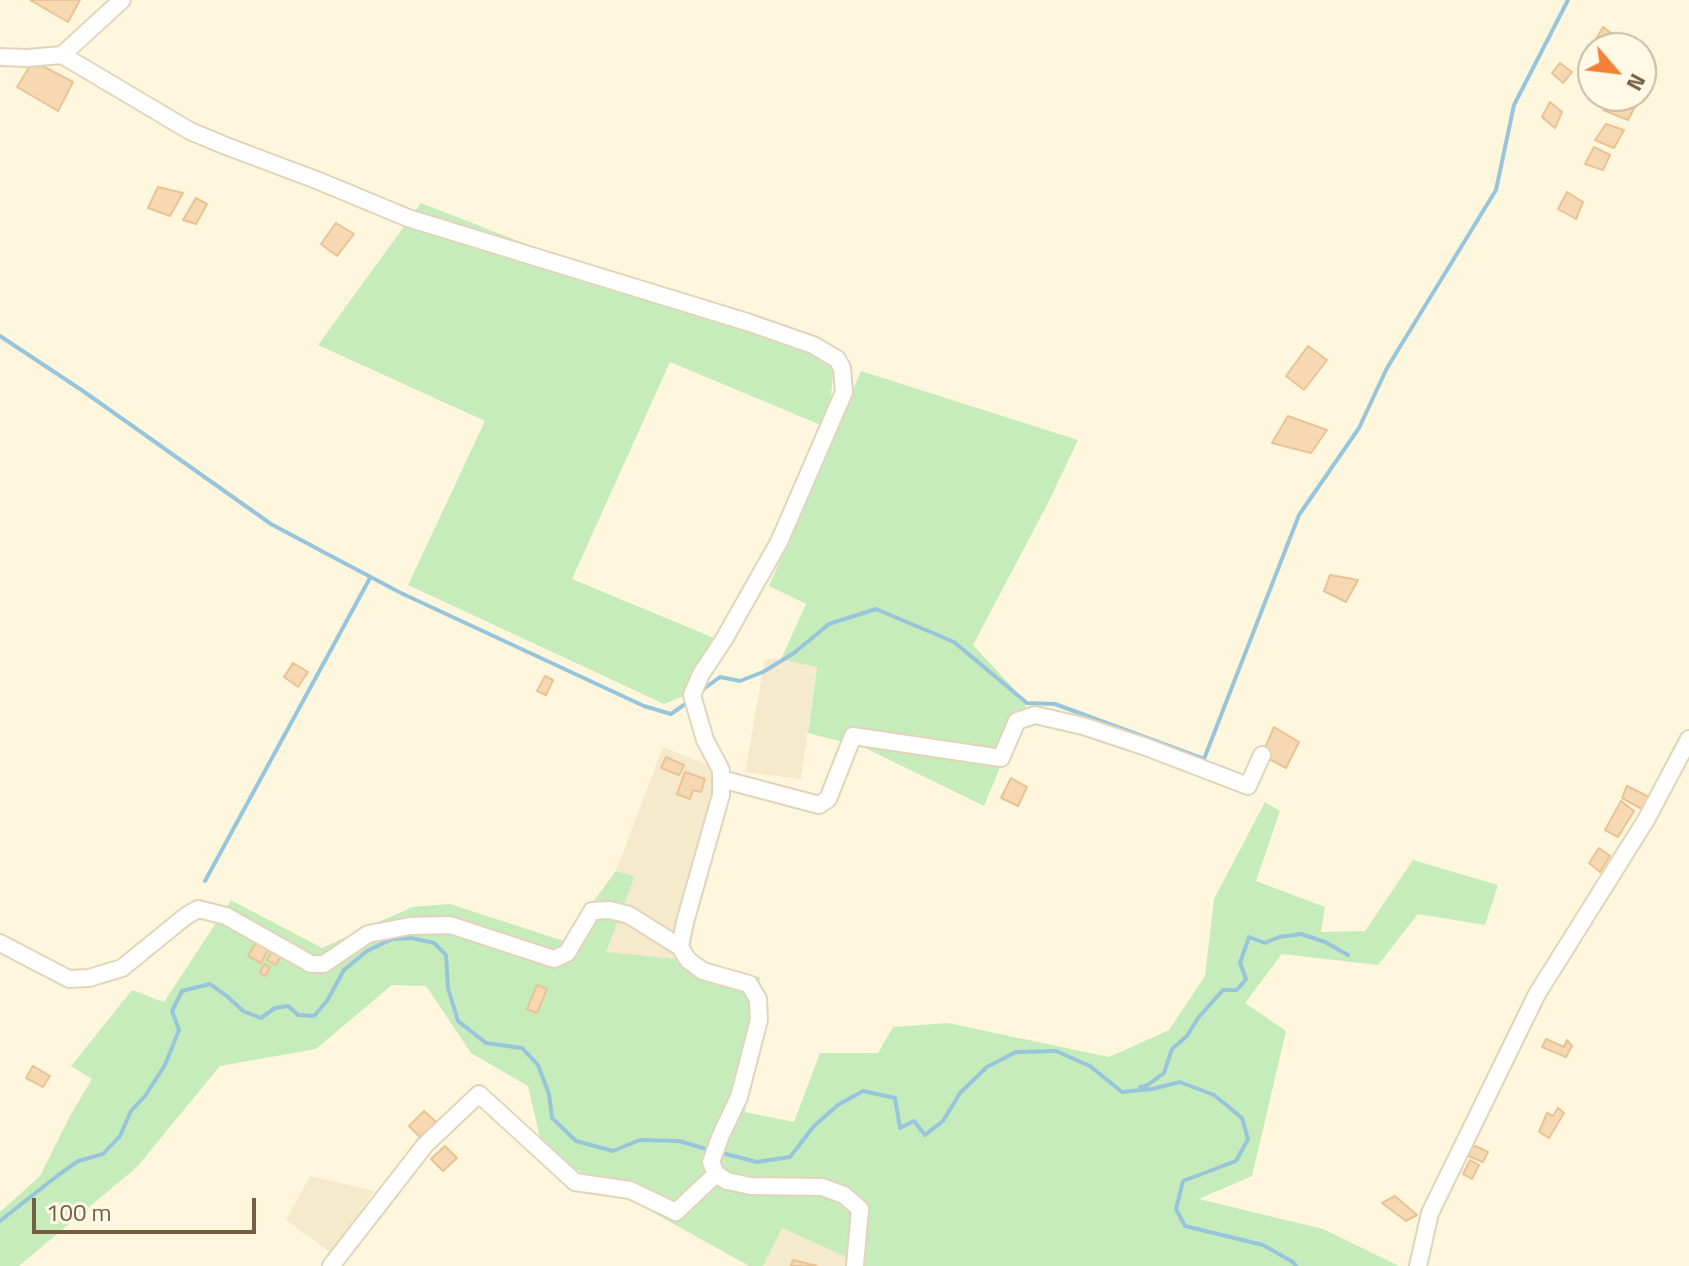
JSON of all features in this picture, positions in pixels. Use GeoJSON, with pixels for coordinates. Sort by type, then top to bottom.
{"type":"FeatureCollection","features":[{"type":"Feature","properties":{"kind":"street"},"geometry":{"type":"LineString","coordinates":[[62,55],[122,0]]}},
{"type":"Feature","properties":{"kind":"street"},"geometry":{"type":"LineString","coordinates":[[0,57],[62,55],[190,131],[408,218],[747,322],[813,345],[837,359],[842,368],[844,392],[779,542],[701,674],[692,695],[705,740],[721,770],[721,795],[680,947]]}},
{"type":"Feature","properties":{"kind":"street"},"geometry":{"type":"LineString","coordinates":[[721,779],[819,805],[828,799],[853,736],[1001,758],[1017,721],[1035,715],[1083,726],[1248,786],[1262,755]]}},
{"type":"Feature","properties":{"kind":"street"},"geometry":{"type":"LineString","coordinates":[[1418,1266],[1430,1213],[1537,994],[1646,820],[1689,739]]}},
{"type":"Feature","properties":{"kind":"street"},"geometry":{"type":"LineString","coordinates":[[0,943],[69,979],[89,978],[122,968],[198,909],[226,916],[311,964],[324,964],[368,934],[410,926],[450,925],[554,959],[567,953],[592,911],[610,910],[629,915],[680,947],[688,960],[703,971],[749,984],[758,999],[759,1020],[739,1097],[711,1162],[716,1174],[727,1181],[751,1186],[822,1187],[844,1195],[860,1209],[855,1266]]}},
{"type":"Feature","properties":{"kind":"street"},"geometry":{"type":"LineString","coordinates":[[331,1266],[425,1145],[479,1094],[575,1182],[630,1190],[676,1212],[716,1174]]}},
{"type":"Feature","properties":{"kind":"shaded area"},"geometry":{"type":"Polygon","coordinates":[[[765,659],[817,666],[801,779],[745,772],[765,659]]]}},
{"type":"Feature","properties":{"kind":"shaded area"},"geometry":{"type":"Polygon","coordinates":[[[663,747],[721,770],[687,923],[688,960],[605,953],[635,876],[616,871],[663,747]]]}},
{"type":"Feature","properties":{"kind":"shaded area"},"geometry":{"type":"Polygon","coordinates":[[[310,1176],[374,1191],[332,1254],[286,1220],[310,1176]]]}},
{"type":"Feature","properties":{"kind":"shaded area"},"geometry":{"type":"Polygon","coordinates":[[[781,1228],[856,1261],[855,1266],[763,1266],[781,1228]]]}},
{"type":"Feature","properties":{"kind":"green space"},"geometry":{"type":"Polygon","coordinates":[[[421,203],[834,364],[828,428],[670,362],[572,579],[714,638],[686,695],[664,704],[408,585],[485,421],[318,345],[421,203]]]}},
{"type":"Feature","properties":{"kind":"green space"},"geometry":{"type":"Polygon","coordinates":[[[861,371],[1078,440],[973,645],[1027,703],[984,806],[865,748],[808,733],[817,667],[781,659],[806,604],[769,586],[861,371]]]}},
{"type":"Feature","properties":{"kind":"green space"},"geometry":{"type":"Polygon","coordinates":[[[1265,802],[1280,811],[1256,881],[1325,907],[1321,932],[1365,931],[1413,860],[1498,885],[1485,925],[1418,914],[1378,965],[1282,954],[1245,1003],[1286,1031],[1252,1176],[1199,1199],[1323,1229],[1399,1266],[855,1266],[855,1261],[782,1228],[763,1266],[749,1266],[543,1151],[528,1086],[471,1053],[426,986],[392,985],[316,1049],[220,1066],[137,1167],[19,1266],[0,1266],[0,1212],[40,1176],[92,1079],[71,1066],[132,990],[164,1002],[231,900],[322,948],[412,907],[450,904],[564,941],[616,871],[635,876],[606,952],[688,960],[760,977],[745,1112],[794,1122],[820,1053],[878,1053],[893,1027],[948,1023],[1109,1057],[1169,1030],[1205,976],[1214,899],[1265,802]]]}},
{"type":"Feature","properties":{"kind":"building"},"geometry":{"type":"Polygon","coordinates":[[[30,0],[80,0],[68,22],[30,0]]]}},
{"type":"Feature","properties":{"kind":"building"},"geometry":{"type":"Polygon","coordinates":[[[33,61],[73,82],[58,111],[17,87],[33,61]]]}},
{"type":"Feature","properties":{"kind":"building"},"geometry":{"type":"Polygon","coordinates":[[[1560,63],[1572,72],[1563,83],[1552,73],[1560,63]]]}},
{"type":"Feature","properties":{"kind":"building"},"geometry":{"type":"Polygon","coordinates":[[[1550,102],[1562,112],[1555,128],[1542,117],[1550,102]]]}},
{"type":"Feature","properties":{"kind":"building"},"geometry":{"type":"Polygon","coordinates":[[[1608,112],[1632,112],[1628,120],[1608,112]]]}},
{"type":"Feature","properties":{"kind":"building"},"geometry":{"type":"Polygon","coordinates":[[[1606,124],[1624,130],[1614,148],[1595,140],[1606,124]]]}},
{"type":"Feature","properties":{"kind":"building"},"geometry":{"type":"Polygon","coordinates":[[[1594,147],[1610,155],[1603,170],[1585,164],[1594,147]]]}},
{"type":"Feature","properties":{"kind":"building"},"geometry":{"type":"Polygon","coordinates":[[[158,187],[183,193],[170,216],[148,208],[158,187]]]}},
{"type":"Feature","properties":{"kind":"building"},"geometry":{"type":"Polygon","coordinates":[[[1567,192],[1583,202],[1576,219],[1558,209],[1567,192]]]}},
{"type":"Feature","properties":{"kind":"building"},"geometry":{"type":"Polygon","coordinates":[[[196,198],[207,204],[196,224],[183,220],[196,198]]]}},
{"type":"Feature","properties":{"kind":"building"},"geometry":{"type":"Polygon","coordinates":[[[336,223],[354,234],[337,256],[321,244],[336,223]]]}},
{"type":"Feature","properties":{"kind":"building"},"geometry":{"type":"Polygon","coordinates":[[[1308,346],[1327,360],[1304,390],[1286,376],[1308,346]]]}},
{"type":"Feature","properties":{"kind":"building"},"geometry":{"type":"Polygon","coordinates":[[[1288,416],[1327,430],[1311,453],[1272,443],[1288,416]]]}},
{"type":"Feature","properties":{"kind":"building"},"geometry":{"type":"Polygon","coordinates":[[[1330,575],[1358,580],[1346,602],[1324,591],[1330,575]]]}},
{"type":"Feature","properties":{"kind":"building"},"geometry":{"type":"Polygon","coordinates":[[[293,663],[308,672],[298,687],[284,677],[293,663]]]}},
{"type":"Feature","properties":{"kind":"building"},"geometry":{"type":"Polygon","coordinates":[[[545,676],[553,680],[546,695],[537,691],[545,676]]]}},
{"type":"Feature","properties":{"kind":"building"},"geometry":{"type":"Polygon","coordinates":[[[1274,727],[1299,742],[1286,768],[1262,755],[1274,727]]]}},
{"type":"Feature","properties":{"kind":"building"},"geometry":{"type":"Polygon","coordinates":[[[666,757],[684,765],[679,775],[661,768],[666,757]]]}},
{"type":"Feature","properties":{"kind":"building"},"geometry":{"type":"Polygon","coordinates":[[[685,772],[705,779],[701,792],[693,790],[690,799],[677,794],[685,772]]]}},
{"type":"Feature","properties":{"kind":"building"},"geometry":{"type":"Polygon","coordinates":[[[1011,778],[1027,787],[1018,806],[1001,798],[1011,778]]]}},
{"type":"Feature","properties":{"kind":"building"},"geometry":{"type":"Polygon","coordinates":[[[1627,786],[1649,797],[1642,809],[1622,798],[1627,786]]]}},
{"type":"Feature","properties":{"kind":"building"},"geometry":{"type":"Polygon","coordinates":[[[1621,801],[1634,811],[1618,837],[1605,830],[1621,801]]]}},
{"type":"Feature","properties":{"kind":"building"},"geometry":{"type":"Polygon","coordinates":[[[1599,848],[1610,856],[1600,872],[1589,863],[1599,848]]]}},
{"type":"Feature","properties":{"kind":"building"},"geometry":{"type":"Polygon","coordinates":[[[257,941],[269,948],[261,963],[248,956],[257,941]]]}},
{"type":"Feature","properties":{"kind":"building"},"geometry":{"type":"Polygon","coordinates":[[[273,949],[282,954],[276,965],[267,960],[273,949]]]}},
{"type":"Feature","properties":{"kind":"building"},"geometry":{"type":"Polygon","coordinates":[[[264,964],[270,967],[265,976],[260,973],[264,964]]]}},
{"type":"Feature","properties":{"kind":"building"},"geometry":{"type":"Polygon","coordinates":[[[537,985],[547,989],[537,1013],[527,1009],[537,985]]]}},
{"type":"Feature","properties":{"kind":"building"},"geometry":{"type":"Polygon","coordinates":[[[1546,1039],[1564,1047],[1567,1040],[1572,1046],[1566,1057],[1542,1047],[1546,1039]]]}},
{"type":"Feature","properties":{"kind":"building"},"geometry":{"type":"Polygon","coordinates":[[[33,1066],[50,1076],[43,1087],[26,1078],[33,1066]]]}},
{"type":"Feature","properties":{"kind":"building"},"geometry":{"type":"Polygon","coordinates":[[[1558,1108],[1564,1113],[1549,1138],[1539,1132],[1547,1113],[1553,1116],[1558,1108]]]}},
{"type":"Feature","properties":{"kind":"building"},"geometry":{"type":"Polygon","coordinates":[[[424,1111],[436,1122],[421,1138],[409,1126],[424,1111]]]}},
{"type":"Feature","properties":{"kind":"building"},"geometry":{"type":"Polygon","coordinates":[[[1469,1143],[1488,1152],[1483,1162],[1466,1155],[1469,1143]]]}},
{"type":"Feature","properties":{"kind":"building"},"geometry":{"type":"Polygon","coordinates":[[[445,1146],[457,1158],[443,1171],[431,1159],[445,1146]]]}},
{"type":"Feature","properties":{"kind":"building"},"geometry":{"type":"Polygon","coordinates":[[[1470,1160],[1479,1165],[1472,1179],[1463,1174],[1470,1160]]]}},
{"type":"Feature","properties":{"kind":"building"},"geometry":{"type":"Polygon","coordinates":[[[1395,1196],[1417,1215],[1406,1221],[1382,1203],[1395,1196]]]}},
{"type":"Feature","properties":{"kind":"building"},"geometry":{"type":"Polygon","coordinates":[[[793,1260],[817,1266],[791,1266],[793,1260]]]}},
{"type":"Feature","properties":{"kind":"waterway"},"geometry":{"type":"LineString","coordinates":[[701,691],[720,677],[740,681],[763,672],[794,653],[829,624],[876,609],[954,642],[1027,703],[1055,704],[1204,759],[1299,515],[1359,428],[1387,368],[1496,190],[1514,105],[1568,0]]}},
{"type":"Feature","properties":{"kind":"waterway"},"geometry":{"type":"LineString","coordinates":[[0,336],[271,524],[331,556],[401,593],[644,706],[671,714],[688,702]]}},
{"type":"Feature","properties":{"kind":"waterway"},"geometry":{"type":"LineString","coordinates":[[205,881],[370,578]]}},
{"type":"Feature","properties":{"kind":"waterway"},"geometry":{"type":"LineString","coordinates":[[1140,1087],[1164,1073],[1172,1049],[1187,1036],[1198,1018],[1223,990],[1237,990],[1246,979],[1240,963],[1249,937],[1265,943],[1279,937],[1301,934],[1325,942],[1348,955]]}},
{"type":"Feature","properties":{"kind":"waterway"},"geometry":{"type":"LineString","coordinates":[[0,1221],[78,1161],[103,1154],[120,1136],[131,1111],[165,1065],[179,1030],[172,1011],[182,991],[210,984],[243,1011],[261,1018],[275,1008],[288,1006],[298,1015],[314,1016],[327,1001],[344,970],[367,951],[392,939],[411,938],[434,943],[446,955],[448,988],[458,1021],[486,1043],[522,1048],[538,1065],[549,1094],[552,1118],[576,1141],[613,1151],[640,1140],[679,1141],[709,1150]]}},
{"type":"Feature","properties":{"kind":"waterway"},"geometry":{"type":"LineString","coordinates":[[718,1152],[757,1162],[790,1157],[814,1126],[838,1105],[863,1091],[895,1098],[900,1128],[914,1121],[925,1135],[943,1121],[960,1093],[987,1067],[1016,1052],[1056,1051],[1090,1066],[1122,1092],[1180,1082],[1214,1095],[1242,1118],[1248,1139],[1236,1161],[1183,1181],[1176,1209],[1185,1226],[1263,1245],[1296,1266]]}}]}
